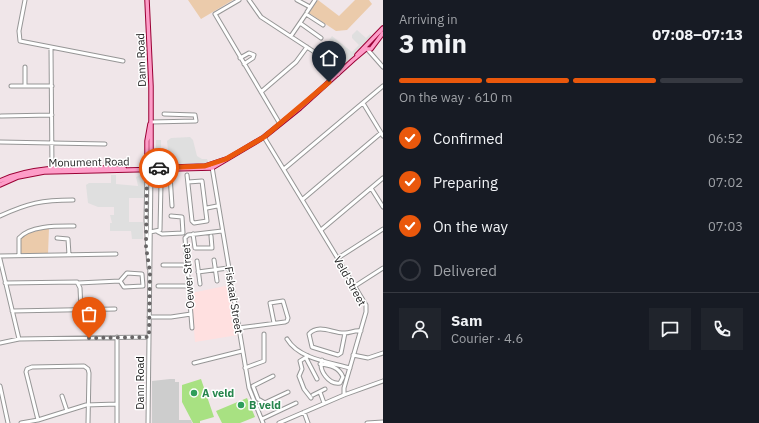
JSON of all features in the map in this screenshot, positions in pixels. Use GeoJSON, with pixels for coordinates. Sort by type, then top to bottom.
{"type":"FeatureCollection","features":[{"type":"Feature","properties":{"kind":"main road","name":"Dann Road"},"geometry":{"type":"LineString","coordinates":[[147,0],[151,121],[147,140],[149,169]]}},
{"type":"Feature","properties":{"kind":"main road"},"geometry":{"type":"LineString","coordinates":[[368,48],[383,28]]}},
{"type":"Feature","properties":{"kind":"main road"},"geometry":{"type":"LineString","coordinates":[[211,167],[223,162],[264,137],[368,48],[383,33]]}},
{"type":"Feature","properties":{"kind":"main road","name":"Monument Road"},"geometry":{"type":"LineString","coordinates":[[0,180],[31,170],[211,167]]}},
{"type":"Feature","properties":{"kind":"main road"},"geometry":{"type":"LineString","coordinates":[[31,170],[40,173]]}},
{"type":"Feature","properties":{"kind":"main road","name":"Monument Road"},"geometry":{"type":"LineString","coordinates":[[0,185],[11,180],[52,170]]}},
{"type":"Feature","properties":{"kind":"street"},"geometry":{"type":"LineString","coordinates":[[25,0],[19,31],[19,40],[51,48],[123,61]]}},
{"type":"Feature","properties":{"kind":"street"},"geometry":{"type":"LineString","coordinates":[[239,0],[215,14],[280,124]]}},
{"type":"Feature","properties":{"kind":"street"},"geometry":{"type":"LineString","coordinates":[[250,0],[261,17],[326,60],[338,74]]}},
{"type":"Feature","properties":{"kind":"street"},"geometry":{"type":"LineString","coordinates":[[297,0],[310,8]]}},
{"type":"Feature","properties":{"kind":"street"},"geometry":{"type":"LineString","coordinates":[[307,12],[315,0]]}},
{"type":"Feature","properties":{"kind":"street"},"geometry":{"type":"LineString","coordinates":[[291,36],[306,14],[323,25]]}},
{"type":"Feature","properties":{"kind":"street"},"geometry":{"type":"LineString","coordinates":[[300,23],[321,38]]}},
{"type":"Feature","properties":{"kind":"street"},"geometry":{"type":"LineString","coordinates":[[260,92],[296,62],[307,47]]}},
{"type":"Feature","properties":{"kind":"street"},"geometry":{"type":"LineString","coordinates":[[51,48],[52,170]]}},
{"type":"Feature","properties":{"kind":"street"},"geometry":{"type":"LineString","coordinates":[[368,48],[383,67]]}},
{"type":"Feature","properties":{"kind":"street"},"geometry":{"type":"LineString","coordinates":[[240,58],[250,52],[254,55],[253,58],[244,64]]}},
{"type":"Feature","properties":{"kind":"street"},"geometry":{"type":"LineString","coordinates":[[25,67],[25,86]]}},
{"type":"Feature","properties":{"kind":"street"},"geometry":{"type":"LineString","coordinates":[[11,86],[52,86]]}},
{"type":"Feature","properties":{"kind":"street"},"geometry":{"type":"LineString","coordinates":[[284,169],[383,86]]}},
{"type":"Feature","properties":{"kind":"street"},"geometry":{"type":"LineString","coordinates":[[303,199],[382,134],[362,103]]}},
{"type":"Feature","properties":{"kind":"street"},"geometry":{"type":"LineString","coordinates":[[151,121],[196,121],[194,115],[164,114]]}},
{"type":"Feature","properties":{"kind":"street"},"geometry":{"type":"LineString","coordinates":[[2,116],[52,115]]}},
{"type":"Feature","properties":{"kind":"street","name":"Veld Street"},"geometry":{"type":"LineString","coordinates":[[264,137],[303,199],[366,307],[344,395]]}},
{"type":"Feature","properties":{"kind":"street"},"geometry":{"type":"LineString","coordinates":[[0,142],[105,144]]}},
{"type":"Feature","properties":{"kind":"street","name":"Fiskaal Street"},"geometry":{"type":"LineString","coordinates":[[211,167],[245,368],[250,392],[262,421]]}},
{"type":"Feature","properties":{"kind":"street","name":"Dann Road"},"geometry":{"type":"LineString","coordinates":[[148,423],[150,272],[149,169]]}},
{"type":"Feature","properties":{"kind":"street","name":"Dann Road"},"geometry":{"type":"LineString","coordinates":[[149,169],[146,247],[150,272]]}},
{"type":"Feature","properties":{"kind":"street"},"geometry":{"type":"LineString","coordinates":[[158,232],[160,230],[160,183],[163,175],[168,173],[170,175],[172,206]]}},
{"type":"Feature","properties":{"kind":"street"},"geometry":{"type":"LineString","coordinates":[[187,175],[193,222],[208,220],[202,182],[188,182]]}},
{"type":"Feature","properties":{"kind":"street"},"geometry":{"type":"LineString","coordinates":[[321,230],[383,178]]}},
{"type":"Feature","properties":{"kind":"street"},"geometry":{"type":"LineString","coordinates":[[0,180],[11,180]]}},
{"type":"Feature","properties":{"kind":"street"},"geometry":{"type":"LineString","coordinates":[[371,188],[383,207]]}},
{"type":"Feature","properties":{"kind":"street"},"geometry":{"type":"LineString","coordinates":[[0,216],[33,202],[73,200]]}},
{"type":"Feature","properties":{"kind":"street"},"geometry":{"type":"LineString","coordinates":[[207,208],[217,206]]}},
{"type":"Feature","properties":{"kind":"street"},"geometry":{"type":"LineString","coordinates":[[150,232],[158,232],[162,234],[183,233],[181,216],[171,216]]}},
{"type":"Feature","properties":{"kind":"street"},"geometry":{"type":"LineString","coordinates":[[19,255],[19,238],[25,234],[46,227],[74,226]]}},
{"type":"Feature","properties":{"kind":"street"},"geometry":{"type":"LineString","coordinates":[[338,258],[383,229]]}},
{"type":"Feature","properties":{"kind":"street","name":"Oewer Street"},"geometry":{"type":"LineString","coordinates":[[192,328],[185,238],[193,234],[222,231]]}},
{"type":"Feature","properties":{"kind":"street"},"geometry":{"type":"LineString","coordinates":[[193,234],[195,248],[197,249],[212,248],[211,236]]}},
{"type":"Feature","properties":{"kind":"street"},"geometry":{"type":"LineString","coordinates":[[57,238],[68,239],[69,255]]}},
{"type":"Feature","properties":{"kind":"street"},"geometry":{"type":"LineString","coordinates":[[0,256],[116,254]]}},
{"type":"Feature","properties":{"kind":"street"},"geometry":{"type":"LineString","coordinates":[[0,259],[19,339]]}},
{"type":"Feature","properties":{"kind":"street"},"geometry":{"type":"LineString","coordinates":[[214,260],[217,281]]}},
{"type":"Feature","properties":{"kind":"street"},"geometry":{"type":"LineString","coordinates":[[197,261],[200,284]]}},
{"type":"Feature","properties":{"kind":"street"},"geometry":{"type":"LineString","coordinates":[[163,265],[187,265]]}},
{"type":"Feature","properties":{"kind":"street"},"geometry":{"type":"LineString","coordinates":[[198,272],[228,268]]}},
{"type":"Feature","properties":{"kind":"street"},"geometry":{"type":"LineString","coordinates":[[355,286],[383,268]]}},
{"type":"Feature","properties":{"kind":"street"},"geometry":{"type":"LineString","coordinates":[[126,273],[143,274],[143,285],[141,287],[125,287],[120,281],[126,273]]}},
{"type":"Feature","properties":{"kind":"street"},"geometry":{"type":"LineString","coordinates":[[5,283],[78,283],[120,281]]}},
{"type":"Feature","properties":{"kind":"street"},"geometry":{"type":"LineString","coordinates":[[78,283],[80,288],[81,310]]}},
{"type":"Feature","properties":{"kind":"street"},"geometry":{"type":"LineString","coordinates":[[158,286],[188,286]]}},
{"type":"Feature","properties":{"kind":"street"},"geometry":{"type":"LineString","coordinates":[[238,328],[274,323],[288,320],[283,301],[270,303],[274,323]]}},
{"type":"Feature","properties":{"kind":"street"},"geometry":{"type":"LineString","coordinates":[[12,311],[115,309]]}},
{"type":"Feature","properties":{"kind":"street"},"geometry":{"type":"LineString","coordinates":[[149,317],[171,317],[191,314]]}},
{"type":"Feature","properties":{"kind":"street"},"geometry":{"type":"LineString","coordinates":[[345,333],[341,353],[338,355],[312,347],[309,334],[311,332],[327,329],[345,333],[354,330],[361,331]]}},
{"type":"Feature","properties":{"kind":"street"},"geometry":{"type":"LineString","coordinates":[[245,368],[264,361],[264,334]]}},
{"type":"Feature","properties":{"kind":"street"},"geometry":{"type":"LineString","coordinates":[[117,337],[117,423]]}},
{"type":"Feature","properties":{"kind":"street"},"geometry":{"type":"LineString","coordinates":[[0,343],[19,339],[149,337]]}},
{"type":"Feature","properties":{"kind":"street"},"geometry":{"type":"LineString","coordinates":[[287,339],[291,345],[307,357],[350,368]]}},
{"type":"Feature","properties":{"kind":"street"},"geometry":{"type":"LineString","coordinates":[[194,363],[242,351]]}},
{"type":"Feature","properties":{"kind":"street"},"geometry":{"type":"LineString","coordinates":[[354,355],[368,358],[383,353]]}},
{"type":"Feature","properties":{"kind":"street"},"geometry":{"type":"LineString","coordinates":[[307,357],[317,379]]}},
{"type":"Feature","properties":{"kind":"street"},"geometry":{"type":"LineString","coordinates":[[307,357],[300,361],[302,369],[299,376],[304,389],[312,396],[325,389]]}},
{"type":"Feature","properties":{"kind":"street"},"geometry":{"type":"LineString","coordinates":[[320,364],[334,367],[341,372],[343,377],[340,383],[337,384],[326,376],[321,370],[320,364],[322,360]]}},
{"type":"Feature","properties":{"kind":"street"},"geometry":{"type":"LineString","coordinates":[[38,420],[26,372],[30,367],[86,367],[89,373],[88,423]]}},
{"type":"Feature","properties":{"kind":"street"},"geometry":{"type":"LineString","coordinates":[[265,403],[258,399],[253,386],[273,376]]}},
{"type":"Feature","properties":{"kind":"street"},"geometry":{"type":"LineString","coordinates":[[279,423],[324,403],[383,381]]}},
{"type":"Feature","properties":{"kind":"street"},"geometry":{"type":"LineString","coordinates":[[0,386],[8,423]]}},
{"type":"Feature","properties":{"kind":"street"},"geometry":{"type":"LineString","coordinates":[[256,407],[288,392]]}},
{"type":"Feature","properties":{"kind":"street"},"geometry":{"type":"LineString","coordinates":[[320,392],[324,403]]}},
{"type":"Feature","properties":{"kind":"street"},"geometry":{"type":"LineString","coordinates":[[62,396],[67,410]]}},
{"type":"Feature","properties":{"kind":"street"},"geometry":{"type":"LineString","coordinates":[[262,421],[296,403]]}},
{"type":"Feature","properties":{"kind":"street"},"geometry":{"type":"LineString","coordinates":[[21,423],[38,420],[89,404],[117,404]]}},
{"type":"Feature","properties":{"kind":"street"},"geometry":{"type":"LineString","coordinates":[[304,412],[308,423]]}},
{"type":"Feature","properties":{"kind":"street"},"geometry":{"type":"LineString","coordinates":[[367,423],[383,422]]}},
{"type":"Feature","properties":{"kind":"shaded area"},"geometry":{"type":"Polygon","coordinates":[[[188,0],[233,0],[201,19],[188,0]]]}},
{"type":"Feature","properties":{"kind":"shaded area"},"geometry":{"type":"Polygon","coordinates":[[[318,0],[339,16],[355,0],[369,0],[372,4],[347,30],[336,31],[309,13],[318,0]]]}},
{"type":"Feature","properties":{"kind":"shaded area"},"geometry":{"type":"Polygon","coordinates":[[[357,30],[366,38],[370,34],[373,37],[342,67],[337,66],[329,56],[316,49],[318,45],[323,48],[332,36],[352,52],[359,45],[352,38],[352,35],[357,30]]]}},
{"type":"Feature","properties":{"kind":"shaded area"},"geometry":{"type":"Polygon","coordinates":[[[190,137],[193,140],[197,156],[202,159],[207,159],[208,162],[206,164],[161,164],[156,150],[156,140],[161,140],[161,155],[169,159],[167,141],[171,138],[190,137]]]}},
{"type":"Feature","properties":{"kind":"shaded area"},"geometry":{"type":"Polygon","coordinates":[[[142,174],[145,184],[145,198],[129,198],[129,222],[143,222],[143,239],[132,239],[131,231],[110,231],[110,223],[112,223],[110,215],[114,215],[114,207],[98,207],[88,203],[86,185],[89,183],[111,183],[111,175],[116,175],[116,184],[138,186],[136,177],[142,174]]]}},
{"type":"Feature","properties":{"kind":"shaded area"},"geometry":{"type":"Polygon","coordinates":[[[49,228],[48,254],[21,253],[21,238],[29,233],[49,228]]]}},
{"type":"Feature","properties":{"kind":"shaded area"},"geometry":{"type":"Polygon","coordinates":[[[230,285],[238,335],[195,342],[191,293],[230,285]]]}},
{"type":"Feature","properties":{"kind":"shaded area"},"geometry":{"type":"Polygon","coordinates":[[[175,379],[175,382],[179,382],[179,420],[191,420],[192,423],[152,423],[152,381],[175,379]]]}},
{"type":"Feature","properties":{"kind":"green space","name":"A veld"},"geometry":{"type":"Polygon","coordinates":[[[201,379],[214,417],[200,421],[200,423],[193,423],[182,402],[182,385],[201,379]]]}},
{"type":"Feature","properties":{"kind":"green space","name":"B veld"},"geometry":{"type":"Polygon","coordinates":[[[247,398],[255,417],[240,423],[222,423],[216,411],[247,398]]]}},
{"type":"Feature","properties":{"kind":"way so far"},"geometry":{"type":"LineString","coordinates":[[89,338],[149,337],[150,272],[146,247],[147,168],[159,168]]}},
{"type":"Feature","properties":{"kind":"place","name":"A veld"},"geometry":{"type":"Point","coordinates":[194,393]}},
{"type":"Feature","properties":{"kind":"place","name":"B veld"},"geometry":{"type":"Point","coordinates":[241,405]}},
{"type":"Feature","properties":{"kind":"route"},"geometry":{"type":"LineString","coordinates":[[159,168],[205,166],[226,159],[264,137],[329,82]]}}]}
